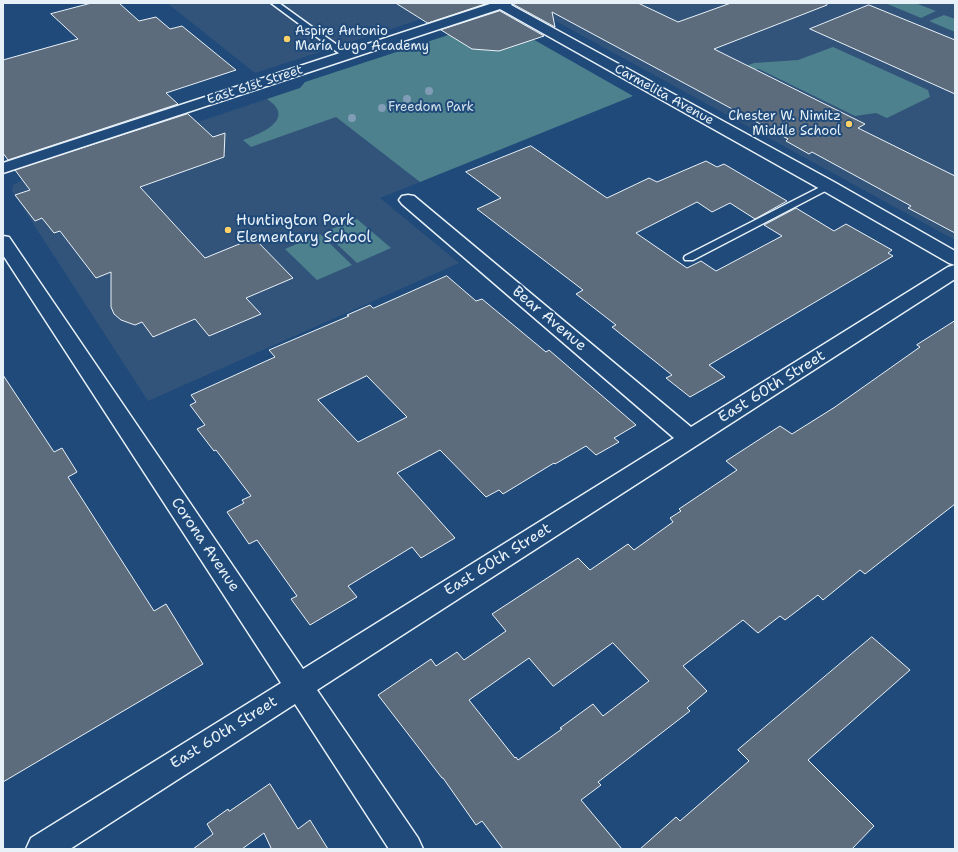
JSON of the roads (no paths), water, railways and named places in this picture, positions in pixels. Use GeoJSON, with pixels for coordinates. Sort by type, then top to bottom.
{"type":"FeatureCollection","features":[{"type":"Feature","properties":{"kind":"street","name":"East 61st Street"},"geometry":{"type":"LineString","coordinates":[[3,168],[502,4]]}},
{"type":"Feature","properties":{"kind":"street","name":"Carmelita Avenue"},"geometry":{"type":"LineString","coordinates":[[502,4],[828,186],[955,259]]}},
{"type":"Feature","properties":{"kind":"street","name":"Bear Avenue"},"geometry":{"type":"LineString","coordinates":[[408,200],[690,439]]}},
{"type":"Feature","properties":{"kind":"street","name":"Corona Avenue"},"geometry":{"type":"LineString","coordinates":[[3,241],[407,849]]}},
{"type":"Feature","properties":{"kind":"street","name":"East 60th Street"},"geometry":{"type":"LineString","coordinates":[[42,849],[955,271]]}},
{"type":"Feature","properties":{"kind":"lane"},"geometry":{"type":"LineString","coordinates":[[274,3],[347,55]]}},
{"type":"Feature","properties":{"kind":"lane"},"geometry":{"type":"LineString","coordinates":[[689,258],[828,186]]}},
{"type":"Feature","properties":{"kind":"place","name":"Aspire Antonio María Lugo Academy"},"geometry":{"type":"Point","coordinates":[287,39]}},
{"type":"Feature","properties":{"kind":"place","name":"Chester W. Nimitz Middle School"},"geometry":{"type":"Point","coordinates":[849,124]}},
{"type":"Feature","properties":{"kind":"place","name":"Huntington Park Elementary School"},"geometry":{"type":"Point","coordinates":[228,230]}},
{"type":"Feature","properties":{"kind":"park label","name":"Freedom Park"},"geometry":{"type":"Point","coordinates":[431,108]}}]}
